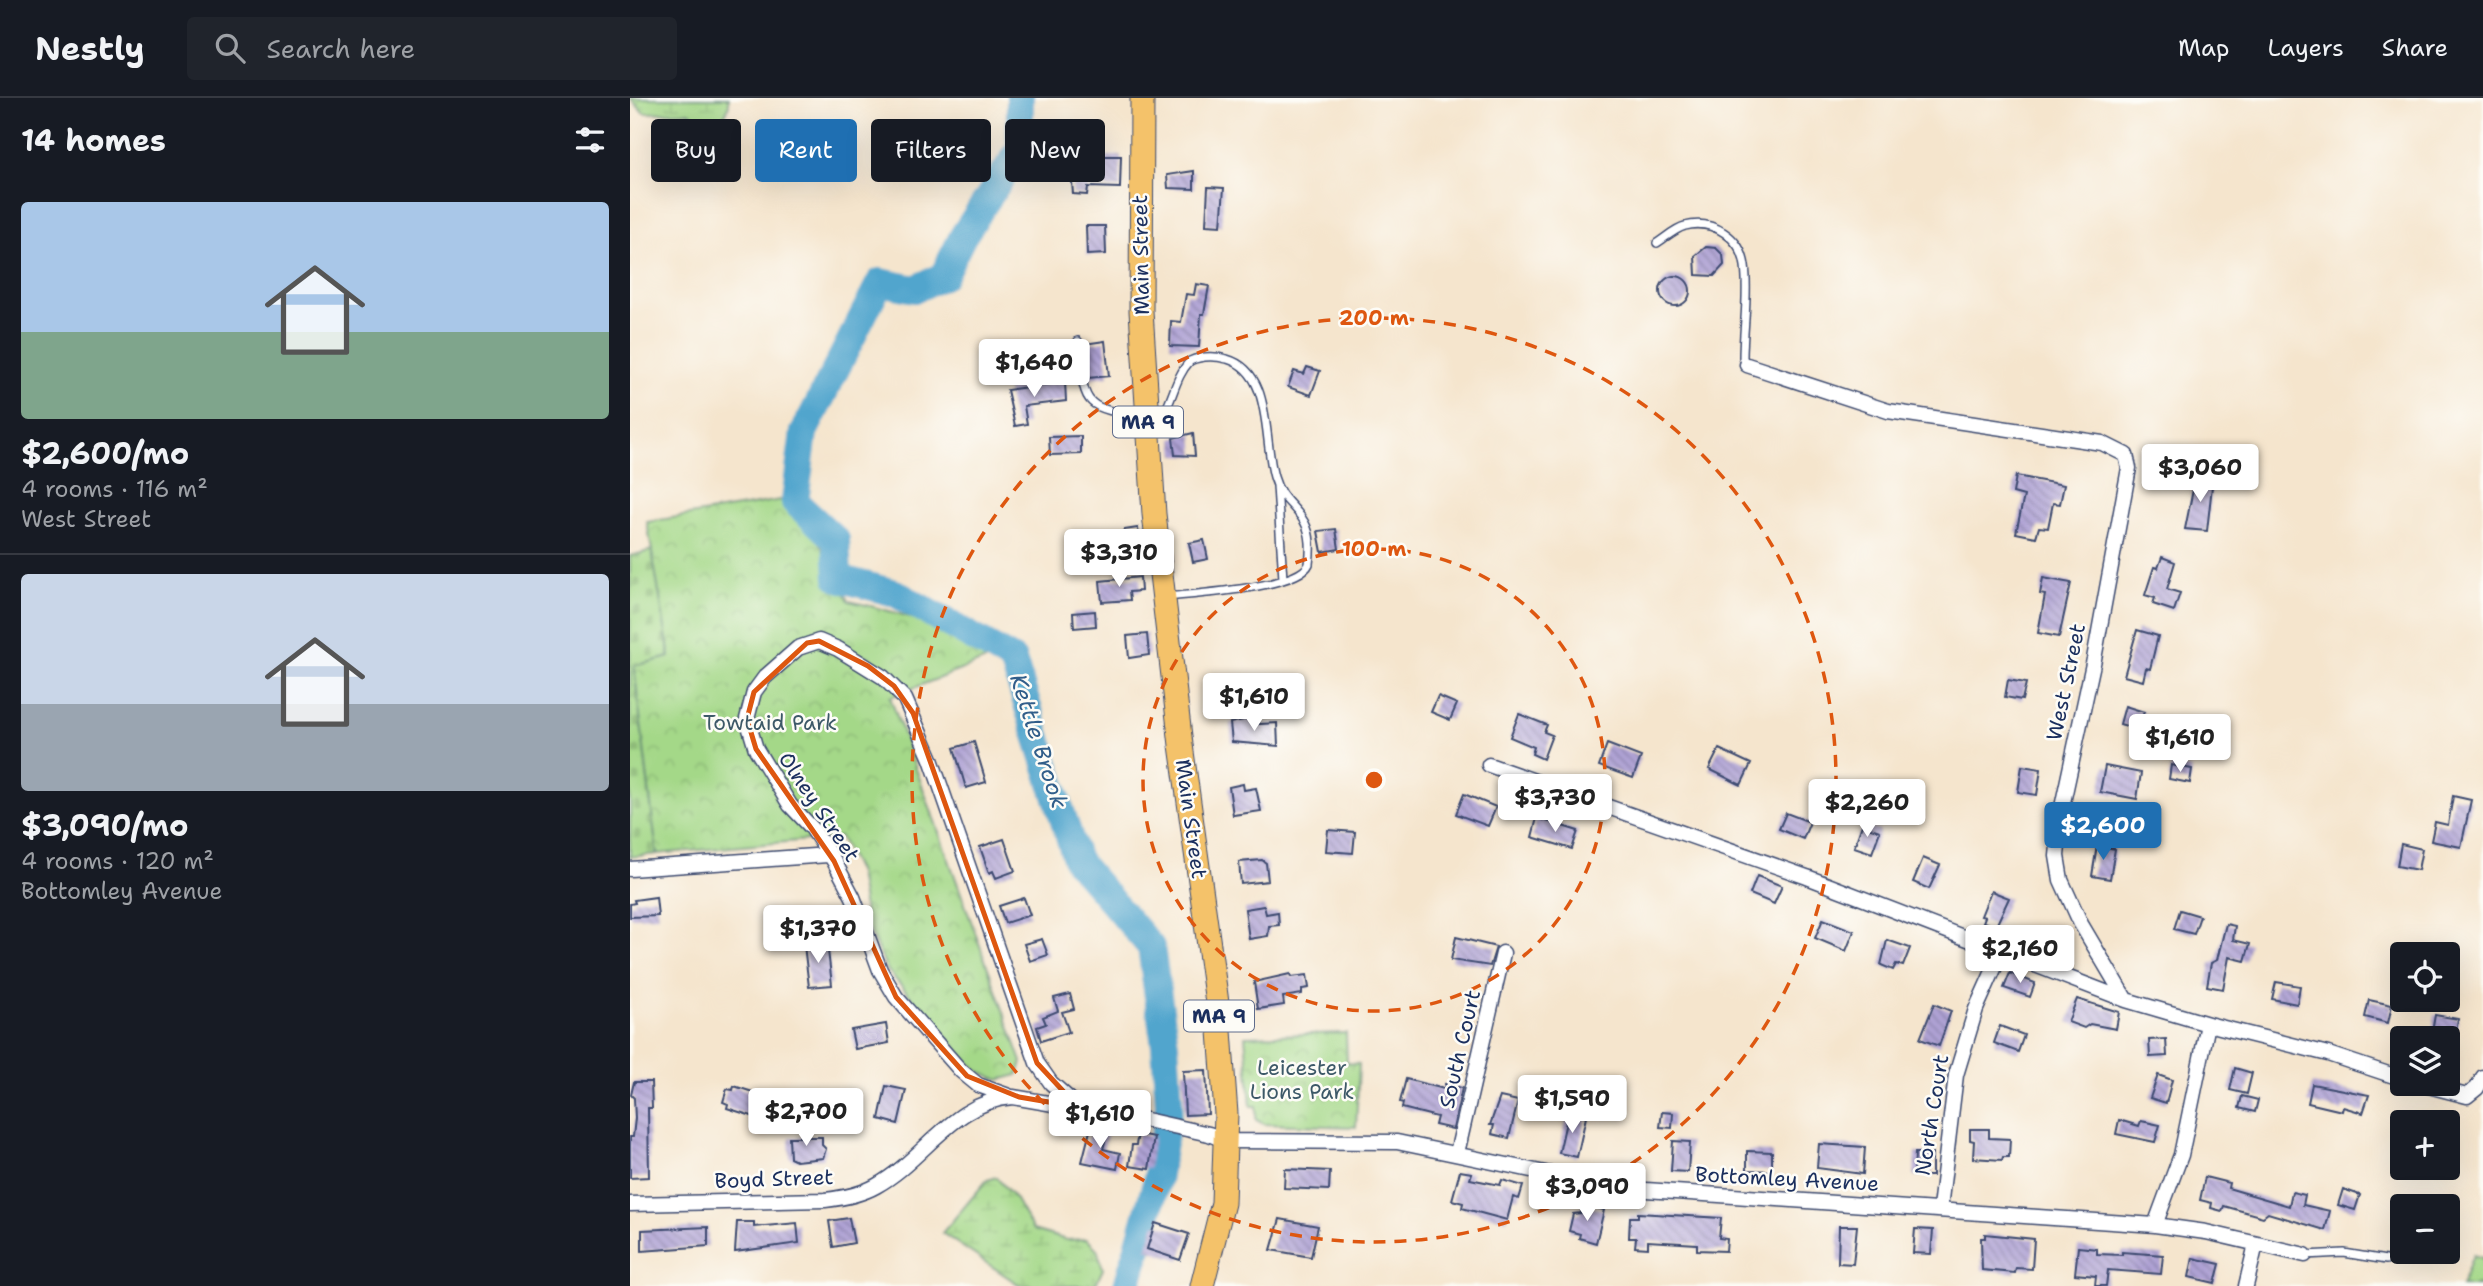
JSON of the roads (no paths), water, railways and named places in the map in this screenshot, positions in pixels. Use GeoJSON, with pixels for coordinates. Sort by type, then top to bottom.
{"type":"FeatureCollection","features":[{"type":"Feature","properties":{"kind":"highway","name":"Main Street"},"geometry":{"type":"LineString","coordinates":[[1142,98],[1141,311],[1148,424],[1163,597],[1219,1017],[1226,1141],[1223,1203],[1202,1286]]}},
{"type":"Feature","properties":{"kind":"street","name":"West Street"},"geometry":{"type":"LineString","coordinates":[[1747,365],[1888,411],[2078,437],[2118,448],[2126,455],[2129,468],[2094,659],[2062,807],[2057,856],[2061,880],[2081,924],[2126,1000]]}},
{"type":"Feature","properties":{"kind":"street","name":"Olney Street"},"geometry":{"type":"LineString","coordinates":[[1013,1097],[978,1085],[961,1072],[896,997],[880,970],[853,897],[812,828],[790,805],[756,749],[747,719],[754,692],[765,677],[797,648],[819,641],[853,656],[883,677],[900,694],[913,713],[1037,1063],[1051,1083],[1078,1107]]}},
{"type":"Feature","properties":{"kind":"street"},"geometry":{"type":"LineString","coordinates":[[1489,765],[1807,877],[2126,1000],[2328,1054],[2390,1075]]}},
{"type":"Feature","properties":{"kind":"street"},"geometry":{"type":"LineString","coordinates":[[631,865],[828,855]]}},
{"type":"Feature","properties":{"kind":"street","name":"North Court"},"geometry":{"type":"LineString","coordinates":[[1940,1208],[1956,1075],[1976,1009],[2002,951]]}},
{"type":"Feature","properties":{"kind":"street","name":"South Court"},"geometry":{"type":"LineString","coordinates":[[1457,1153],[1503,953]]}},
{"type":"Feature","properties":{"kind":"street"},"geometry":{"type":"LineString","coordinates":[[2155,1225],[2181,1155],[2208,1024]]}},
{"type":"Feature","properties":{"kind":"street"},"geometry":{"type":"LineString","coordinates":[[2460,1096],[2473,1092],[2483,1077]]}},
{"type":"Feature","properties":{"kind":"street","name":"Bottomley Avenue"},"geometry":{"type":"LineString","coordinates":[[1013,1097],[1177,1126],[1226,1141],[1397,1142],[1617,1188],[1940,1208],[2155,1225],[2305,1255]]}},
{"type":"Feature","properties":{"kind":"street","name":"Boyd Street"},"geometry":{"type":"LineString","coordinates":[[630,1204],[825,1200],[852,1196],[884,1181],[965,1112],[993,1100],[1013,1097]]}},
{"type":"Feature","properties":{"kind":"street"},"geometry":{"type":"LineString","coordinates":[[2246,1286],[2256,1244]]}},
{"type":"Feature","properties":{"kind":"lane"},"geometry":{"type":"LineString","coordinates":[[1657,243],[1685,226],[1709,227],[1726,232],[1739,248],[1745,265],[1743,358],[1747,365]]}},
{"type":"Feature","properties":{"kind":"lane"},"geometry":{"type":"LineString","coordinates":[[1079,341],[1086,398],[1094,407],[1148,424],[1168,409],[1184,367],[1190,361],[1211,357],[1247,367],[1258,389],[1277,486],[1283,579]]}},
{"type":"Feature","properties":{"kind":"lane"},"geometry":{"type":"LineString","coordinates":[[1163,597],[1248,588],[1283,579],[1307,569],[1310,556],[1309,538],[1304,519],[1277,486]]}},
{"type":"Feature","properties":{"kind":"lane"},"geometry":{"type":"LineString","coordinates":[[2305,1255],[2344,1253],[2386,1260]]}},
{"type":"Feature","properties":{"kind":"waterway","name":"Kettle Brook"},"geometry":{"type":"LineString","coordinates":[[1020,98],[1020,149],[963,236],[943,276],[915,289],[880,282],[804,432],[795,502],[836,540],[838,578],[895,593],[1013,660],[1077,861],[1151,947],[1165,1045],[1169,1105],[1157,1180],[1127,1286]]}},
{"type":"Feature","properties":{"kind":"park label","name":"Towtaid Park"},"geometry":{"type":"Point","coordinates":[770,723]}},
{"type":"Feature","properties":{"kind":"park label","name":"Leicester Lions Park"},"geometry":{"type":"Point","coordinates":[1302,1080]}}]}
